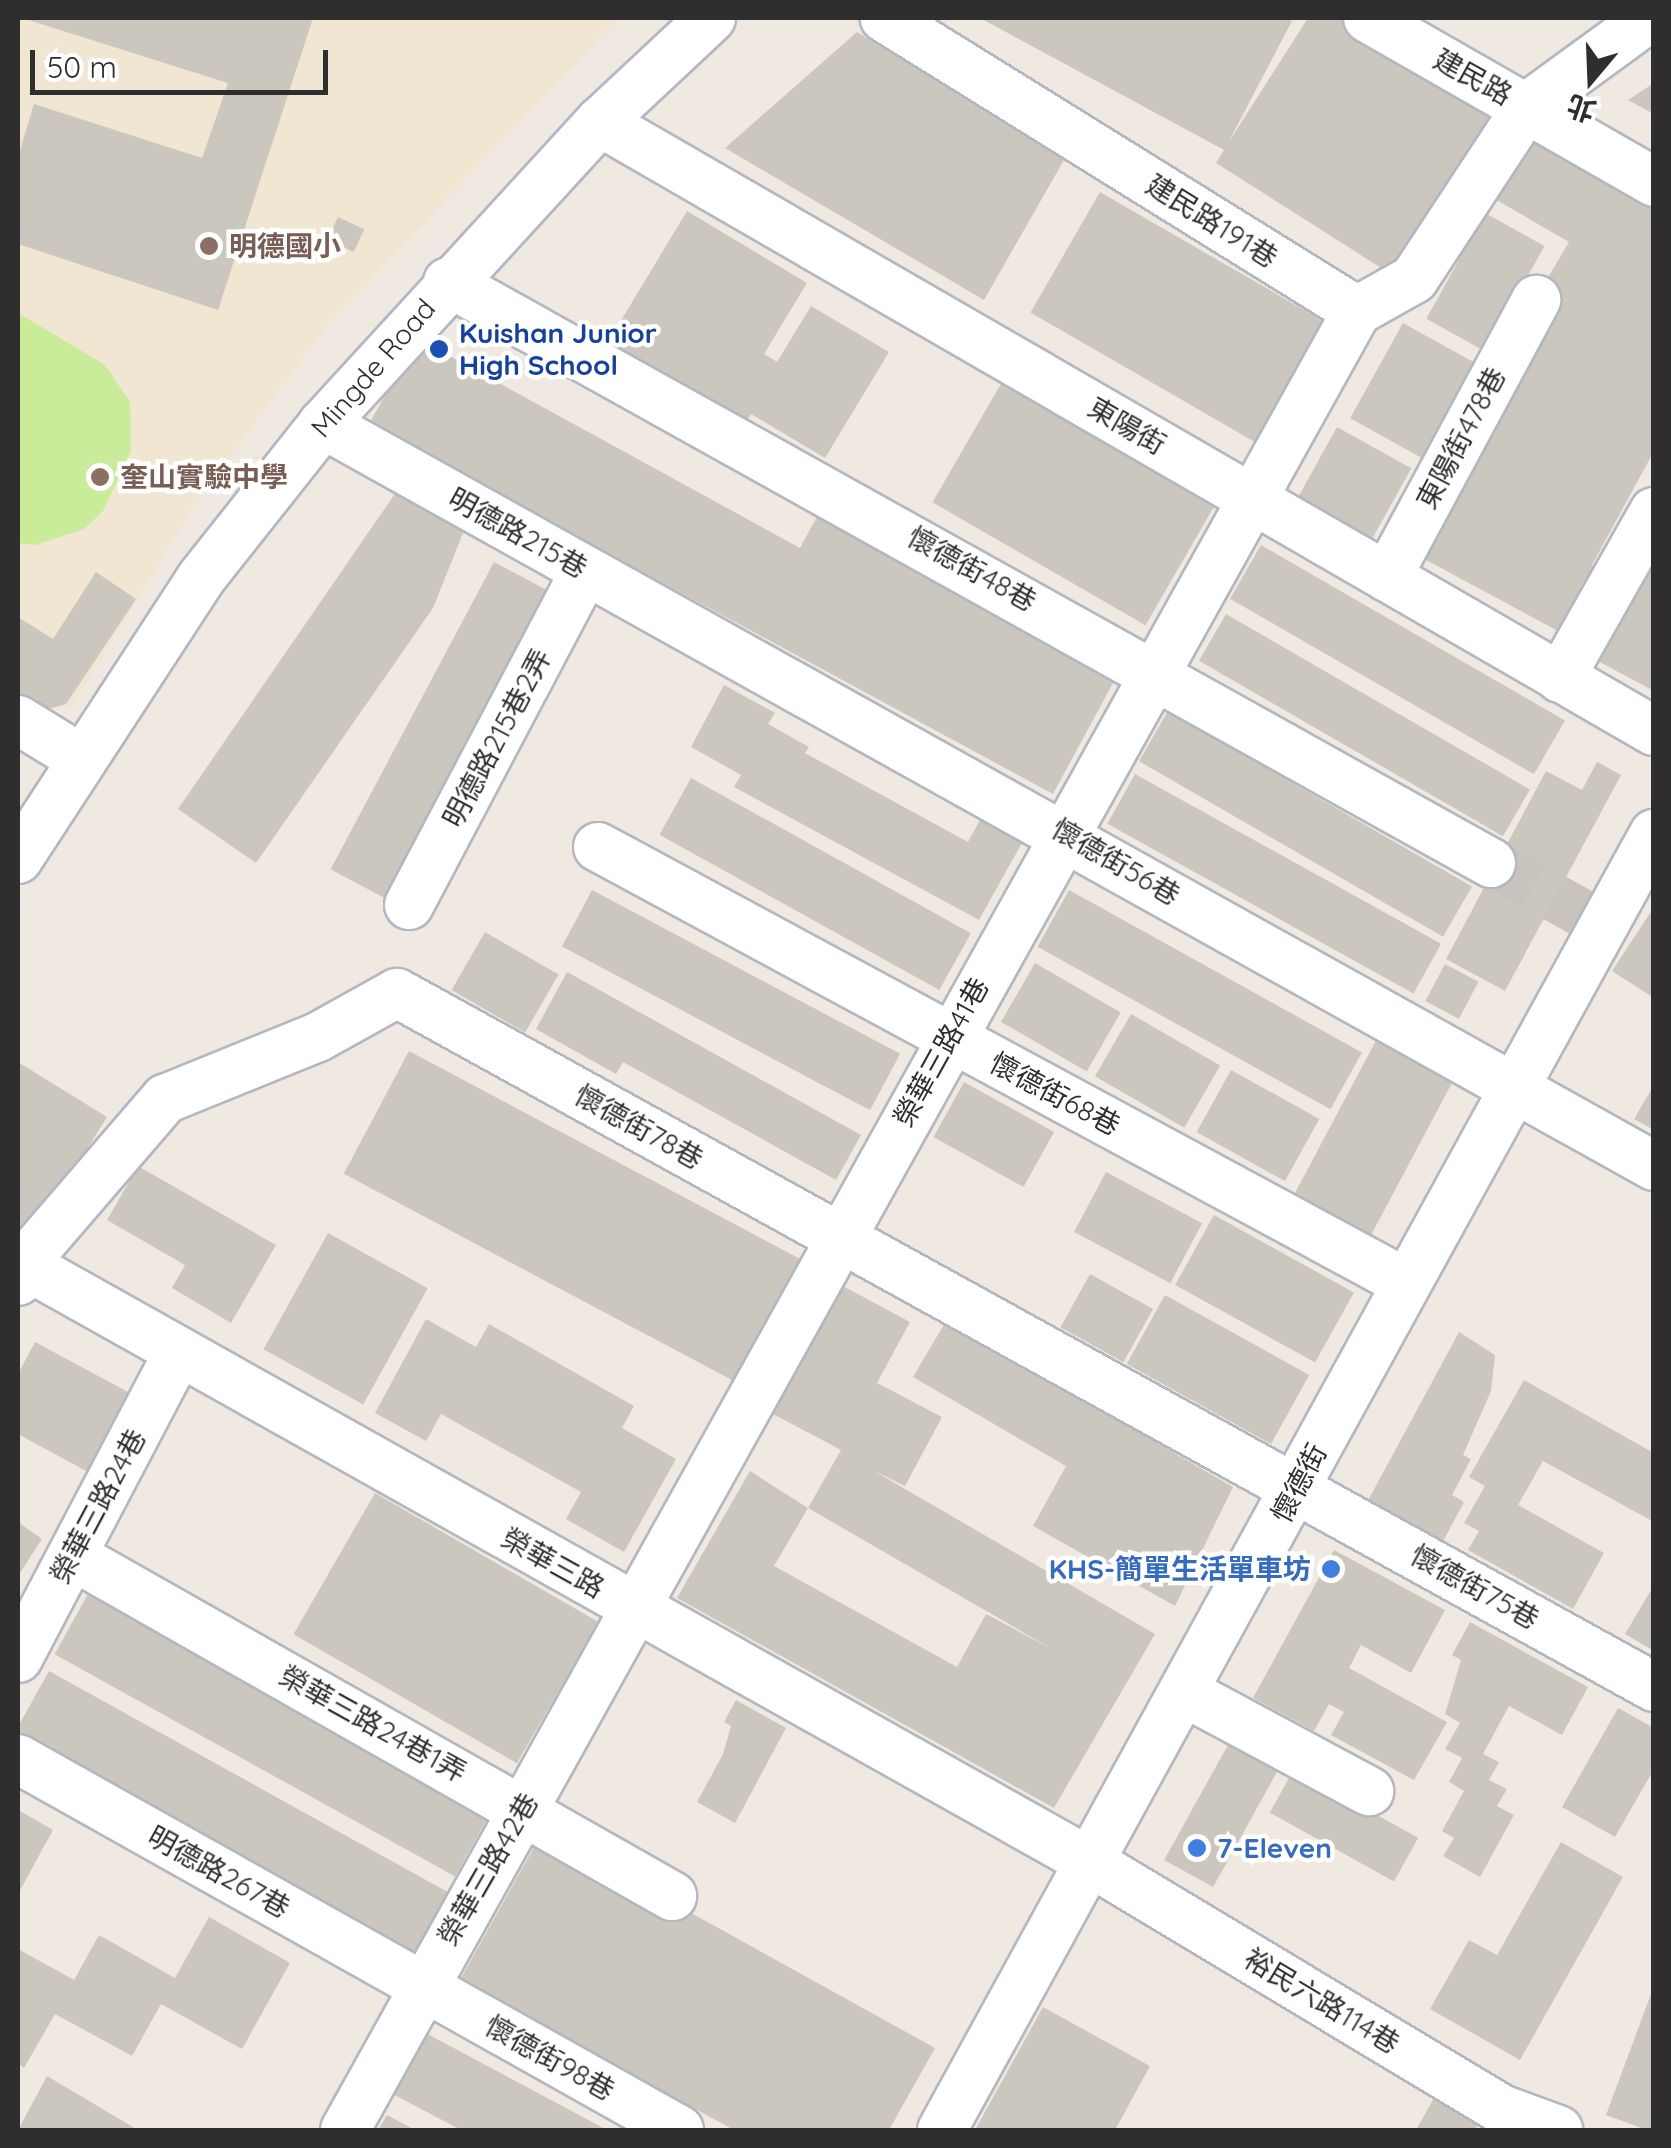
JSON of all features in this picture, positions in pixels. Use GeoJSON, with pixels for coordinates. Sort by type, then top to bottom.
{"type":"FeatureCollection","features":[{"type":"Feature","properties":{"kind":"street","name":"Mingde Road"},"geometry":{"type":"LineString","coordinates":[[18,859],[80,758],[202,578],[323,424],[448,282],[600,122],[712,18]]}},
{"type":"Feature","properties":{"kind":"street","name":"建民路191巷"},"geometry":{"type":"LineString","coordinates":[[884,18],[1357,310]]}},
{"type":"Feature","properties":{"kind":"street","name":"建民路"},"geometry":{"type":"LineString","coordinates":[[1368,18],[1422,29],[1527,108],[1654,182]]}},
{"type":"Feature","properties":{"kind":"street","name":"建民路"},"geometry":{"type":"LineString","coordinates":[[1527,108],[1650,18]]}},
{"type":"Feature","properties":{"kind":"street"},"geometry":{"type":"LineString","coordinates":[[1248,495],[1357,310],[1414,279],[1527,108]]}},
{"type":"Feature","properties":{"kind":"street","name":"東陽街"},"geometry":{"type":"LineString","coordinates":[[600,122],[1654,731]]}},
{"type":"Feature","properties":{"kind":"street","name":"懷德街48巷"},"geometry":{"type":"LineString","coordinates":[[448,282],[1152,668],[1491,863]]}},
{"type":"Feature","properties":{"kind":"street","name":"東陽街478巷"},"geometry":{"type":"LineString","coordinates":[[1387,577],[1536,300]]}},
{"type":"Feature","properties":{"kind":"street","name":"明德路215巷"},"geometry":{"type":"LineString","coordinates":[[323,424],[713,642]]}},
{"type":"Feature","properties":{"kind":"street","name":"榮華三路41巷"},"geometry":{"type":"LineString","coordinates":[[636,1610],[1248,495]]}},
{"type":"Feature","properties":{"kind":"street"},"geometry":{"type":"LineString","coordinates":[[1560,678],[1654,512]]}},
{"type":"Feature","properties":{"kind":"street","name":"明德路215巷2弄"},"geometry":{"type":"LineString","coordinates":[[409,906],[585,570]]}},
{"type":"Feature","properties":{"kind":"street","name":"懷德街56巷"},"geometry":{"type":"LineString","coordinates":[[713,642],[1064,832],[1654,1166]]}},
{"type":"Feature","properties":{"kind":"street"},"geometry":{"type":"LineString","coordinates":[[18,720],[80,758]]}},
{"type":"Feature","properties":{"kind":"street","name":"懷德街"},"geometry":{"type":"LineString","coordinates":[[942,2130],[1186,1693],[1654,834]]}},
{"type":"Feature","properties":{"kind":"street","name":"懷德街68巷"},"geometry":{"type":"LineString","coordinates":[[598,847],[1406,1283]]}},
{"type":"Feature","properties":{"kind":"street","name":"懷德街78巷"},"geometry":{"type":"LineString","coordinates":[[19,1269],[165,1099],[318,1037],[398,994],[1296,1488]]}},
{"type":"Feature","properties":{"kind":"street","name":"榮華三路"},"geometry":{"type":"LineString","coordinates":[[19,1269],[178,1353],[1090,1862]]}},
{"type":"Feature","properties":{"kind":"street","name":"榮華三路24巷"},"geometry":{"type":"LineString","coordinates":[[18,1658],[178,1353]]}},
{"type":"Feature","properties":{"kind":"street","name":"懷德街75巷"},"geometry":{"type":"LineString","coordinates":[[1296,1488],[1654,1687]]}},
{"type":"Feature","properties":{"kind":"street","name":"榮華三路24巷1弄"},"geometry":{"type":"LineString","coordinates":[[73,1556],[524,1808],[672,1896]]}},
{"type":"Feature","properties":{"kind":"street","name":"榮華三路42巷"},"geometry":{"type":"LineString","coordinates":[[345,2130],[421,1986],[636,1610]]}},
{"type":"Feature","properties":{"kind":"street"},"geometry":{"type":"LineString","coordinates":[[1186,1693],[1369,1791]]}},
{"type":"Feature","properties":{"kind":"street","name":"明德路267巷"},"geometry":{"type":"LineString","coordinates":[[18,1759],[421,1986]]}},
{"type":"Feature","properties":{"kind":"street","name":"裕民六路114巷"},"geometry":{"type":"LineString","coordinates":[[1090,1862],[1501,2109],[1558,2130]]}},
{"type":"Feature","properties":{"kind":"street","name":"懷德街98巷"},"geometry":{"type":"LineString","coordinates":[[421,1986],[679,2130]]}},
{"type":"Feature","properties":{"kind":"shaded area","name":"明德國小"},"geometry":{"type":"Polygon","coordinates":[[[18,18],[619,18],[332,320],[195,504],[73,706],[45,712],[18,694],[18,18]]]}},
{"type":"Feature","properties":{"kind":"green space"},"geometry":{"type":"Polygon","coordinates":[[[18,313],[105,365],[130,402],[131,451],[103,511],[84,529],[35,545],[18,543],[18,313]]]}},
{"type":"Feature","properties":{"kind":"building"},"geometry":{"type":"Polygon","coordinates":[[[22,18],[313,18],[218,310],[18,244],[18,157],[34,104],[202,158],[228,83],[22,18]]]}},
{"type":"Feature","properties":{"kind":"building"},"geometry":{"type":"Polygon","coordinates":[[[980,18],[1292,21],[1228,143],[1308,18],[1349,18],[1501,115],[1397,278],[1216,163],[1224,150],[980,18]]]}},
{"type":"Feature","properties":{"kind":"building"},"geometry":{"type":"Polygon","coordinates":[[[857,32],[1064,160],[984,300],[725,148],[857,32]]]}},
{"type":"Feature","properties":{"kind":"building"},"geometry":{"type":"Polygon","coordinates":[[[1654,83],[1654,114],[1628,100],[1654,83]]]}},
{"type":"Feature","properties":{"kind":"building"},"geometry":{"type":"Polygon","coordinates":[[[1523,119],[1654,195],[1654,451],[1592,565],[1604,571],[1571,638],[1415,554],[1546,290],[1569,301],[1543,286],[1569,242],[1481,191],[1523,119]]]}},
{"type":"Feature","properties":{"kind":"building"},"geometry":{"type":"Polygon","coordinates":[[[1100,192],[1324,322],[1255,442],[1030,312],[1100,192]]]}},
{"type":"Feature","properties":{"kind":"building"},"geometry":{"type":"Polygon","coordinates":[[[687,211],[807,283],[764,354],[777,362],[811,306],[889,352],[825,458],[751,414],[742,429],[605,347],[687,211]]]}},
{"type":"Feature","properties":{"kind":"building"},"geometry":{"type":"Polygon","coordinates":[[[1485,213],[1544,246],[1486,352],[1426,319],[1485,213]]]}},
{"type":"Feature","properties":{"kind":"building"},"geometry":{"type":"Polygon","coordinates":[[[338,217],[364,229],[354,252],[327,240],[338,217]]]}},
{"type":"Feature","properties":{"kind":"building"},"geometry":{"type":"Polygon","coordinates":[[[1403,323],[1476,363],[1423,459],[1350,418],[1403,323]]]}},
{"type":"Feature","properties":{"kind":"building"},"geometry":{"type":"Polygon","coordinates":[[[417,338],[800,548],[827,498],[1126,659],[1053,794],[369,424],[417,338]]]}},
{"type":"Feature","properties":{"kind":"building"},"geometry":{"type":"Polygon","coordinates":[[[1006,375],[1219,498],[1146,625],[932,502],[1006,375]]]}},
{"type":"Feature","properties":{"kind":"building"},"geometry":{"type":"Polygon","coordinates":[[[1337,427],[1411,468],[1373,538],[1298,497],[1337,427]]]}},
{"type":"Feature","properties":{"kind":"building"},"geometry":{"type":"Polygon","coordinates":[[[403,482],[467,523],[433,608],[256,863],[178,809],[403,482]]]}},
{"type":"Feature","properties":{"kind":"building"},"geometry":{"type":"Polygon","coordinates":[[[1654,516],[1654,691],[1581,652],[1654,516]]]}},
{"type":"Feature","properties":{"kind":"building"},"geometry":{"type":"Polygon","coordinates":[[[1261,545],[1565,720],[1534,774],[1230,599],[1261,545]]]}},
{"type":"Feature","properties":{"kind":"building"},"geometry":{"type":"Polygon","coordinates":[[[494,562],[556,595],[392,902],[331,869],[494,562]]]}},
{"type":"Feature","properties":{"kind":"building"},"geometry":{"type":"Polygon","coordinates":[[[96,572],[136,599],[66,704],[45,710],[18,692],[18,617],[53,639],[96,572]]]}},
{"type":"Feature","properties":{"kind":"building"},"geometry":{"type":"Polygon","coordinates":[[[1226,614],[1530,790],[1503,836],[1199,661],[1226,614]]]}},
{"type":"Feature","properties":{"kind":"building"},"geometry":{"type":"Polygon","coordinates":[[[724,685],[775,713],[768,724],[809,747],[805,753],[968,842],[981,818],[1023,841],[979,920],[734,787],[741,775],[691,747],[724,685]]]}},
{"type":"Feature","properties":{"kind":"building"},"geometry":{"type":"Polygon","coordinates":[[[1168,711],[1472,887],[1443,937],[1139,761],[1168,711]]]}},
{"type":"Feature","properties":{"kind":"building"},"geometry":{"type":"Polygon","coordinates":[[[1597,762],[1621,775],[1505,991],[1446,959],[1546,771],[1582,790],[1597,762]]]}},
{"type":"Feature","properties":{"kind":"building"},"geometry":{"type":"Polygon","coordinates":[[[1135,774],[1441,944],[1413,994],[1107,824],[1135,774]]]}},
{"type":"Feature","properties":{"kind":"building"},"geometry":{"type":"Polygon","coordinates":[[[691,778],[971,933],[939,990],[659,835],[691,778]]]}},
{"type":"Feature","properties":{"kind":"building"},"geometry":{"type":"Polygon","coordinates":[[[592,890],[900,1054],[870,1110],[562,947],[592,890]]]}},
{"type":"Feature","properties":{"kind":"building"},"geometry":{"type":"Polygon","coordinates":[[[1069,890],[1362,1052],[1330,1109],[1037,947],[1069,890]]]}},
{"type":"Feature","properties":{"kind":"building"},"geometry":{"type":"Polygon","coordinates":[[[1654,907],[1654,998],[1612,971],[1654,907]]]}},
{"type":"Feature","properties":{"kind":"building"},"geometry":{"type":"Polygon","coordinates":[[[485,932],[559,974],[525,1033],[452,990],[485,932]]]}},
{"type":"Feature","properties":{"kind":"building"},"geometry":{"type":"Polygon","coordinates":[[[1035,963],[1121,1012],[1087,1071],[1001,1022],[1035,963]]]}},
{"type":"Feature","properties":{"kind":"building"},"geometry":{"type":"Polygon","coordinates":[[[1445,964],[1479,982],[1459,1019],[1425,1001],[1445,964]]]}},
{"type":"Feature","properties":{"kind":"building"},"geometry":{"type":"Polygon","coordinates":[[[567,972],[861,1135],[836,1180],[623,1062],[616,1074],[536,1029],[567,972]]]}},
{"type":"Feature","properties":{"kind":"building"},"geometry":{"type":"Polygon","coordinates":[[[1131,1014],[1220,1066],[1184,1128],[1095,1076],[1131,1014]]]}},
{"type":"Feature","properties":{"kind":"building"},"geometry":{"type":"Polygon","coordinates":[[[1379,1035],[1456,1076],[1367,1244],[1290,1203],[1379,1035]]]}},
{"type":"Feature","properties":{"kind":"building"},"geometry":{"type":"Polygon","coordinates":[[[409,1051],[804,1261],[738,1384],[344,1174],[409,1051]]]}},
{"type":"Feature","properties":{"kind":"building"},"geometry":{"type":"Polygon","coordinates":[[[18,1062],[107,1117],[26,1248],[18,1243],[18,1062]]]}},
{"type":"Feature","properties":{"kind":"building"},"geometry":{"type":"Polygon","coordinates":[[[1231,1070],[1319,1119],[1285,1181],[1197,1132],[1231,1070]]]}},
{"type":"Feature","properties":{"kind":"building"},"geometry":{"type":"Polygon","coordinates":[[[964,1082],[1054,1132],[1024,1187],[933,1137],[964,1082]]]}},
{"type":"Feature","properties":{"kind":"building"},"geometry":{"type":"Polygon","coordinates":[[[1654,1085],[1654,1130],[1634,1119],[1654,1085]]]}},
{"type":"Feature","properties":{"kind":"building"},"geometry":{"type":"Polygon","coordinates":[[[138,1166],[276,1245],[231,1323],[172,1288],[185,1265],[107,1220],[138,1166]]]}},
{"type":"Feature","properties":{"kind":"building"},"geometry":{"type":"Polygon","coordinates":[[[1106,1172],[1202,1223],[1170,1283],[1074,1232],[1106,1172]]]}},
{"type":"Feature","properties":{"kind":"building"},"geometry":{"type":"Polygon","coordinates":[[[1214,1215],[1354,1293],[1315,1363],[1175,1285],[1214,1215]]]}},
{"type":"Feature","properties":{"kind":"building"},"geometry":{"type":"Polygon","coordinates":[[[328,1233],[428,1288],[363,1405],[264,1349],[328,1233]]]}},
{"type":"Feature","properties":{"kind":"building"},"geometry":{"type":"Polygon","coordinates":[[[1090,1274],[1153,1309],[1123,1362],[1060,1327],[1090,1274]]]}},
{"type":"Feature","properties":{"kind":"building"},"geometry":{"type":"Polygon","coordinates":[[[841,1285],[910,1322],[877,1383],[942,1417],[905,1486],[874,1471],[1155,1634],[1054,1808],[677,1598],[750,1471],[808,1508],[841,1450],[773,1414],[841,1285]],[[808,1508],[774,1566],[957,1667],[986,1614],[1052,1649],[808,1508]]]}},
{"type":"Feature","properties":{"kind":"building"},"geometry":{"type":"Polygon","coordinates":[[[1165,1295],[1309,1375],[1271,1444],[1127,1364],[1165,1295]]]}},
{"type":"Feature","properties":{"kind":"building"},"geometry":{"type":"Polygon","coordinates":[[[426,1319],[476,1347],[489,1324],[634,1406],[622,1428],[676,1459],[624,1552],[566,1519],[581,1492],[441,1414],[426,1441],[375,1413],[426,1319]]]}},
{"type":"Feature","properties":{"kind":"building"},"geometry":{"type":"Polygon","coordinates":[[[946,1321],[1233,1487],[1175,1606],[1033,1526],[1066,1466],[913,1377],[946,1321]]]}},
{"type":"Feature","properties":{"kind":"building"},"geometry":{"type":"Polygon","coordinates":[[[1459,1332],[1495,1355],[1491,1391],[1463,1455],[1471,1459],[1452,1495],[1464,1502],[1439,1549],[1364,1508],[1459,1332]]]}},
{"type":"Feature","properties":{"kind":"building"},"geometry":{"type":"Polygon","coordinates":[[[35,1342],[141,1399],[99,1478],[18,1434],[18,1374],[35,1342]]]}},
{"type":"Feature","properties":{"kind":"building"},"geometry":{"type":"Polygon","coordinates":[[[1524,1380],[1654,1453],[1654,1522],[1543,1461],[1518,1505],[1604,1553],[1573,1609],[1468,1550],[1479,1531],[1464,1523],[1485,1486],[1469,1477],[1524,1380]]]}},
{"type":"Feature","properties":{"kind":"building"},"geometry":{"type":"Polygon","coordinates":[[[375,1493],[598,1622],[517,1763],[294,1634],[375,1493]]]}},
{"type":"Feature","properties":{"kind":"building"},"geometry":{"type":"Polygon","coordinates":[[[18,1522],[42,1539],[18,1576],[18,1522]]]}},
{"type":"Feature","properties":{"kind":"building"},"geometry":{"type":"Polygon","coordinates":[[[1334,1550],[1445,1610],[1411,1673],[1361,1645],[1349,1668],[1447,1722],[1414,1780],[1331,1735],[1344,1712],[1329,1704],[1314,1731],[1253,1698],[1334,1550]]]}},
{"type":"Feature","properties":{"kind":"building"},"geometry":{"type":"Polygon","coordinates":[[[1654,1585],[1654,1651],[1625,1634],[1654,1585]]]}},
{"type":"Feature","properties":{"kind":"building"},"geometry":{"type":"Polygon","coordinates":[[[88,1594],[489,1816],[455,1876],[55,1654],[88,1594]]]}},
{"type":"Feature","properties":{"kind":"building"},"geometry":{"type":"Polygon","coordinates":[[[1470,1622],[1588,1687],[1562,1735],[1509,1706],[1483,1754],[1499,1762],[1489,1780],[1507,1789],[1497,1806],[1514,1815],[1480,1877],[1443,1856],[1454,1838],[1442,1831],[1464,1791],[1449,1782],[1462,1758],[1445,1749],[1460,1723],[1445,1714],[1461,1660],[1452,1655],[1470,1622]]]}},
{"type":"Feature","properties":{"kind":"building"},"geometry":{"type":"Polygon","coordinates":[[[49,1671],[452,1894],[419,1955],[18,1733],[49,1671]]]}},
{"type":"Feature","properties":{"kind":"building"},"geometry":{"type":"Polygon","coordinates":[[[736,1700],[786,1728],[735,1823],[697,1802],[723,1754],[731,1726],[724,1722],[736,1700]]]}},
{"type":"Feature","properties":{"kind":"building"},"geometry":{"type":"Polygon","coordinates":[[[1618,1708],[1654,1728],[1654,1769],[1615,1837],[1562,1807],[1618,1708]]]}},
{"type":"Feature","properties":{"kind":"building"},"geometry":{"type":"Polygon","coordinates":[[[1234,1734],[1283,1761],[1213,1887],[1164,1860],[1234,1734]]]}},
{"type":"Feature","properties":{"kind":"building"},"geometry":{"type":"Polygon","coordinates":[[[1294,1769],[1418,1838],[1394,1882],[1270,1813],[1294,1769]]]}},
{"type":"Feature","properties":{"kind":"building"},"geometry":{"type":"Polygon","coordinates":[[[18,1810],[53,1830],[18,1894],[18,1810]]]}},
{"type":"Feature","properties":{"kind":"building"},"geometry":{"type":"Polygon","coordinates":[[[543,1831],[935,2048],[889,2130],[734,2130],[460,1980],[543,1831]]]}},
{"type":"Feature","properties":{"kind":"building"},"geometry":{"type":"Polygon","coordinates":[[[1561,1842],[1623,1877],[1520,2060],[1430,2009],[1469,1940],[1497,1955],[1561,1842]]]}},
{"type":"Feature","properties":{"kind":"building"},"geometry":{"type":"Polygon","coordinates":[[[209,1917],[290,1963],[242,2049],[161,2004],[132,2056],[55,2014],[24,2068],[18,2064],[18,1949],[74,1980],[99,1935],[175,1978],[209,1917]]]}},
{"type":"Feature","properties":{"kind":"building"},"geometry":{"type":"Polygon","coordinates":[[[1654,1986],[1654,2130],[1647,2130],[1606,2115],[1654,1986]]]}},
{"type":"Feature","properties":{"kind":"building"},"geometry":{"type":"Polygon","coordinates":[[[1043,2007],[1150,2066],[1115,2130],[975,2130],[1043,2007]]]}},
{"type":"Feature","properties":{"kind":"building"},"geometry":{"type":"Polygon","coordinates":[[[422,2031],[607,2130],[461,2130],[389,2092],[422,2031]]]}},
{"type":"Feature","properties":{"kind":"building"},"geometry":{"type":"Polygon","coordinates":[[[47,2076],[138,2130],[18,2130],[47,2076]]]}},
{"type":"Feature","properties":{"kind":"building"},"geometry":{"type":"Polygon","coordinates":[[[1434,2098],[1479,2123],[1475,2130],[1416,2130],[1434,2098]]]}},
{"type":"Feature","properties":{"kind":"building"},"geometry":{"type":"Polygon","coordinates":[[[387,2115],[415,2130],[378,2130],[387,2115]]]}},
{"type":"Feature","properties":{"kind":"tunnel"},"geometry":{"type":"LineString","coordinates":[[1491,863],[1604,925]]}},
{"type":"Feature","properties":{"kind":"place","name":"明德國小"},"geometry":{"type":"Point","coordinates":[209,246]}},
{"type":"Feature","properties":{"kind":"place","name":"Kuishan Junior High School"},"geometry":{"type":"Point","coordinates":[439,349]}},
{"type":"Feature","properties":{"kind":"place","name":"奎山實驗中學"},"geometry":{"type":"Point","coordinates":[100,477]}},
{"type":"Feature","properties":{"kind":"place","name":"KHS-簡單生活單車坊"},"geometry":{"type":"Point","coordinates":[1331,1569]}},
{"type":"Feature","properties":{"kind":"place","name":"7-Eleven"},"geometry":{"type":"Point","coordinates":[1197,1848]}}]}
